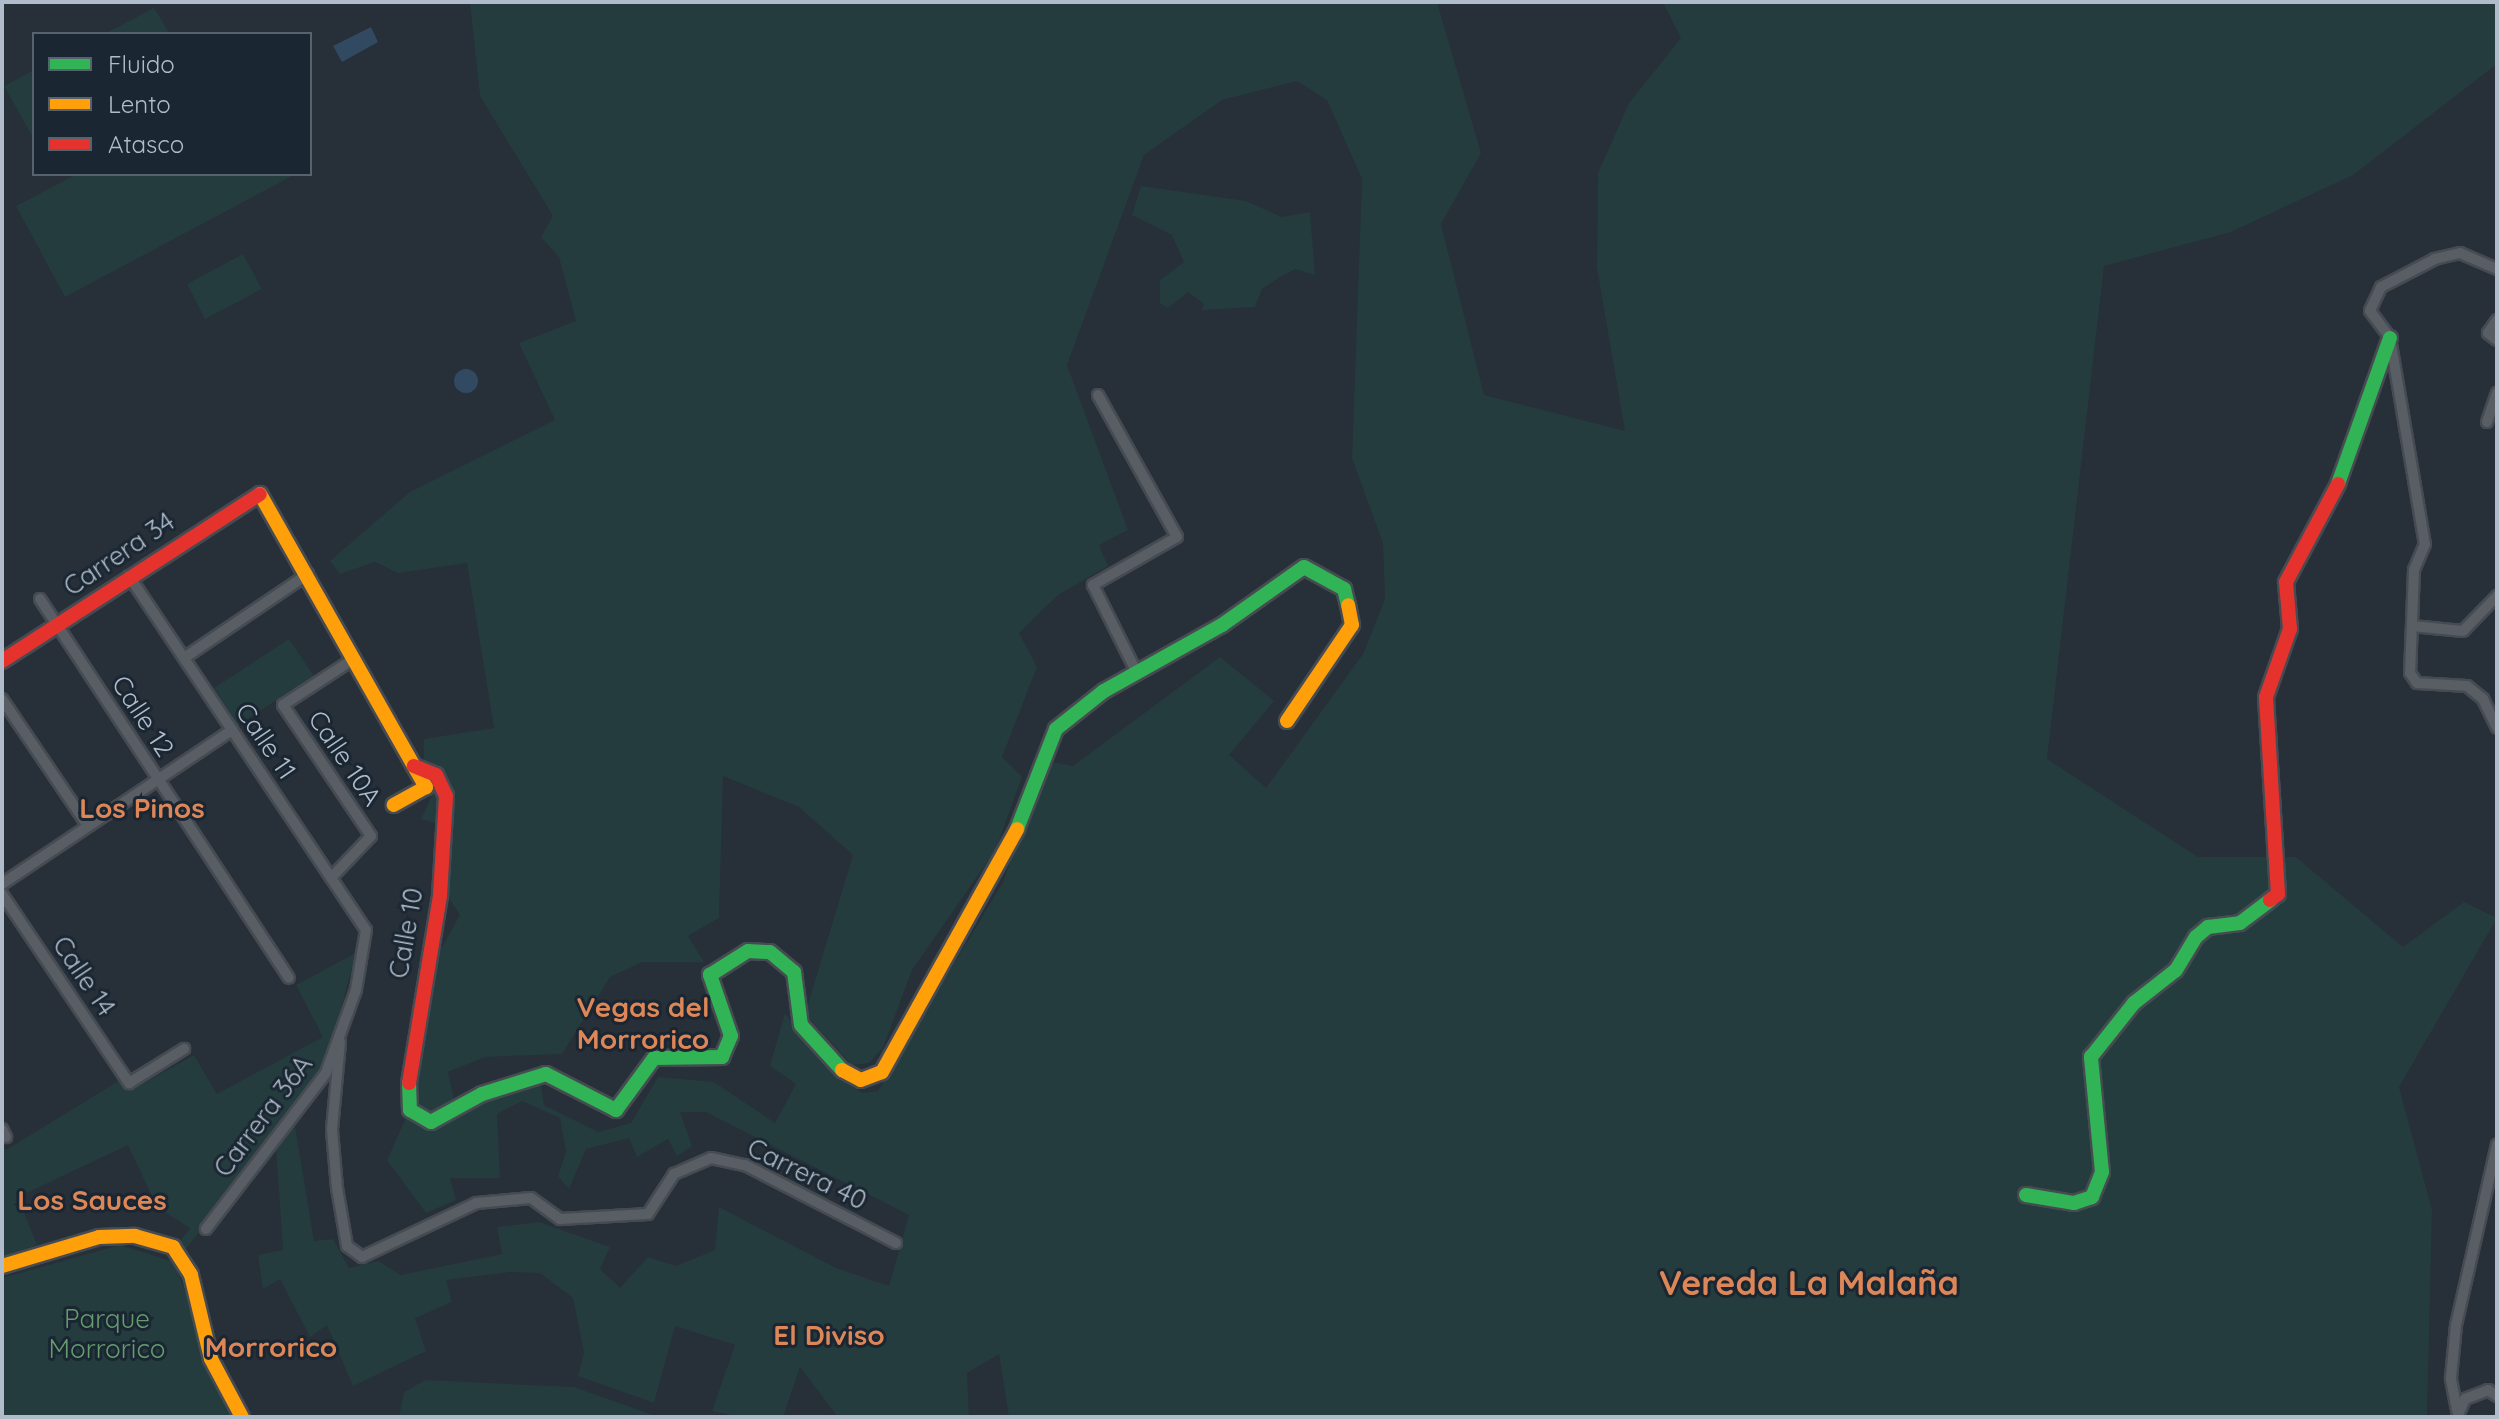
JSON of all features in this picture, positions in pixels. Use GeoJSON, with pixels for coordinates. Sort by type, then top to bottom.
{"type":"FeatureCollection","features":[{"type":"Feature","properties":{"kind":"main road"},"geometry":{"type":"LineString","coordinates":[[2026,1195],[2074,1203],[2098,1189],[2091,1057],[2134,1003],[2176,970],[2196,937],[2208,927],[2240,923],[2278,894],[2266,697],[2290,629],[2286,582],[2328,513],[2390,338]]}},
{"type":"Feature","properties":{"kind":"main road","name":"Calle 10"},"geometry":{"type":"LineString","coordinates":[[265,495],[426,787],[394,805]]}},
{"type":"Feature","properties":{"kind":"main road","name":"Carrera 34"},"geometry":{"type":"LineString","coordinates":[[2,661],[249,496],[265,495]]}},
{"type":"Feature","properties":{"kind":"main road"},"geometry":{"type":"LineString","coordinates":[[1137,673],[1222,625],[1294,572],[1319,571],[1344,589],[1352,625],[1287,721]]}},
{"type":"Feature","properties":{"kind":"main road","name":"Calle 10"},"geometry":{"type":"LineString","coordinates":[[414,766],[442,781],[446,803],[440,895],[408,1060],[410,1110],[422,1121],[546,1074],[616,1110],[654,1058],[722,1057],[731,1036],[710,975],[748,951],[770,952],[794,972],[796,1016],[843,1071],[871,1079],[894,1053],[907,1017],[1012,841],[1056,729],[1137,673]]}},
{"type":"Feature","properties":{"kind":"main road"},"geometry":{"type":"LineString","coordinates":[[2,1266],[99,1237],[149,1238],[173,1247],[191,1275],[211,1359],[242,1417]]}},
{"type":"Feature","properties":{"kind":"street"},"geometry":{"type":"LineString","coordinates":[[2497,269],[2460,253],[2381,287],[2370,311],[2390,338],[2425,544],[2414,570],[2410,673],[2417,683],[2467,686],[2483,699],[2497,728]]}},
{"type":"Feature","properties":{"kind":"street"},"geometry":{"type":"LineString","coordinates":[[2497,320],[2488,333],[2497,340]]}},
{"type":"Feature","properties":{"kind":"street"},"geometry":{"type":"LineString","coordinates":[[2487,422],[2497,393]]}},
{"type":"Feature","properties":{"kind":"street"},"geometry":{"type":"LineString","coordinates":[[1098,395],[1177,537],[1093,585],[1137,673]]}},
{"type":"Feature","properties":{"kind":"street"},"geometry":{"type":"LineString","coordinates":[[184,658],[308,574]]}},
{"type":"Feature","properties":{"kind":"street","name":"Calle 11"},"geometry":{"type":"LineString","coordinates":[[129,576],[366,930]]}},
{"type":"Feature","properties":{"kind":"street"},"geometry":{"type":"LineString","coordinates":[[2412,626],[2463,631],[2497,596]]}},
{"type":"Feature","properties":{"kind":"street","name":"Calle 12"},"geometry":{"type":"LineString","coordinates":[[40,599],[289,978]]}},
{"type":"Feature","properties":{"kind":"street","name":"Calle 10A"},"geometry":{"type":"LineString","coordinates":[[331,878],[371,836],[283,705],[355,658]]}},
{"type":"Feature","properties":{"kind":"street"},"geometry":{"type":"LineString","coordinates":[[2,699],[88,826]]}},
{"type":"Feature","properties":{"kind":"street"},"geometry":{"type":"LineString","coordinates":[[2,884],[232,730]]}},
{"type":"Feature","properties":{"kind":"street","name":"Calle 14"},"geometry":{"type":"LineString","coordinates":[[2,894],[129,1083],[184,1049]]}},
{"type":"Feature","properties":{"kind":"street","name":"Carrera 36A"},"geometry":{"type":"LineString","coordinates":[[206,1229],[326,1073],[340,1042],[366,930]]}},
{"type":"Feature","properties":{"kind":"street","name":"Carrera 40"},"geometry":{"type":"LineString","coordinates":[[340,1042],[332,1130],[337,1188],[347,1246],[362,1257],[476,1203],[531,1198],[560,1219],[648,1214],[674,1174],[711,1158],[745,1165],[896,1243]]}},
{"type":"Feature","properties":{"kind":"street"},"geometry":{"type":"LineString","coordinates":[[2497,1145],[2456,1325],[2451,1378],[2457,1414],[2488,1390],[2497,1396]]}},
{"type":"Feature","properties":{"kind":"green space"},"geometry":{"type":"Polygon","coordinates":[[[470,2],[1437,2],[1481,153],[1441,224],[1484,395],[1625,431],[1597,268],[1598,173],[1629,103],[1681,38],[1663,2],[2497,2],[2497,64],[2353,175],[2231,232],[2104,266],[2047,759],[2198,857],[2296,857],[2403,947],[2464,902],[2497,918],[2399,1087],[2432,1210],[2427,1417],[1009,1417],[999,1354],[967,1373],[969,1417],[838,1417],[800,1367],[783,1417],[740,1417],[712,1411],[735,1345],[675,1326],[654,1403],[578,1376],[584,1353],[573,1298],[540,1273],[510,1272],[446,1280],[452,1302],[415,1318],[426,1351],[353,1386],[327,1325],[310,1337],[280,1279],[263,1289],[258,1255],[283,1250],[276,1147],[295,1126],[314,1241],[333,1239],[349,1268],[378,1261],[401,1275],[502,1254],[497,1227],[539,1222],[610,1247],[600,1269],[620,1288],[648,1257],[676,1266],[715,1250],[719,1207],[836,1268],[889,1286],[909,1215],[706,1112],[680,1112],[692,1146],[677,1156],[668,1139],[637,1157],[629,1138],[586,1149],[569,1189],[558,1176],[566,1152],[560,1118],[522,1101],[497,1114],[500,1178],[450,1178],[456,1200],[426,1213],[387,1160],[406,1118],[433,1130],[492,1096],[540,1079],[544,1105],[598,1132],[631,1123],[658,1077],[714,1082],[775,1123],[796,1084],[770,1066],[785,1013],[835,1077],[863,1093],[878,1091],[1003,882],[1046,761],[1073,766],[1220,657],[1274,701],[1229,755],[1266,788],[1363,654],[1385,599],[1383,543],[1352,458],[1362,179],[1327,100],[1297,81],[1222,100],[1144,155],[1067,365],[1128,530],[1099,545],[1108,566],[1058,595],[1019,633],[1037,667],[1002,757],[1022,777],[995,851],[912,970],[883,1048],[869,1063],[852,1065],[805,1014],[853,855],[799,807],[723,776],[719,918],[688,936],[704,962],[642,962],[610,977],[562,1054],[485,1057],[448,1072],[454,1099],[448,1109],[431,1115],[415,1105],[412,1063],[430,968],[460,915],[447,895],[451,782],[424,763],[424,739],[494,728],[467,563],[398,573],[375,562],[340,574],[330,561],[410,492],[555,420],[519,343],[576,321],[559,257],[541,237],[553,216],[480,96],[470,2]]]}},
{"type":"Feature","properties":{"kind":"green space"},"geometry":{"type":"Polygon","coordinates":[[[154,8],[169,32],[108,32],[154,8]]]}},
{"type":"Feature","properties":{"kind":"green space"},"geometry":{"type":"Polygon","coordinates":[[[32,71],[32,135],[4,86],[32,71]]]}},
{"type":"Feature","properties":{"kind":"green space"},"geometry":{"type":"Polygon","coordinates":[[[73,176],[292,176],[65,297],[16,206],[73,176]]]}},
{"type":"Feature","properties":{"kind":"green space"},"geometry":{"type":"Polygon","coordinates":[[[1141,186],[1246,201],[1282,217],[1310,212],[1315,275],[1295,269],[1280,277],[1262,289],[1255,307],[1201,310],[1204,304],[1188,292],[1168,308],[1160,303],[1160,280],[1184,262],[1172,235],[1132,215],[1141,186]]]}},
{"type":"Feature","properties":{"kind":"green space"},"geometry":{"type":"Polygon","coordinates":[[[243,254],[262,289],[205,319],[187,284],[243,254]]]}},
{"type":"Feature","properties":{"kind":"green space"},"geometry":{"type":"Polygon","coordinates":[[[289,639],[314,676],[238,725],[214,688],[289,639]]]}},
{"type":"Feature","properties":{"kind":"green space"},"geometry":{"type":"Polygon","coordinates":[[[425,776],[439,785],[438,824],[421,819],[433,794],[425,776]]]}},
{"type":"Feature","properties":{"kind":"green space"},"geometry":{"type":"Polygon","coordinates":[[[356,953],[324,1072],[186,1249],[179,1243],[190,1228],[157,1207],[128,1145],[18,1197],[37,1245],[2,1257],[2,1145],[6,1150],[130,1074],[139,1086],[194,1055],[217,1094],[323,1037],[296,985],[356,953]]]}},
{"type":"Feature","properties":{"kind":"green space","name":"Parque Morrorico"},"geometry":{"type":"Polygon","coordinates":[[[120,1245],[174,1262],[233,1417],[2,1417],[2,1278],[120,1245]]]}},
{"type":"Feature","properties":{"kind":"green space"},"geometry":{"type":"Polygon","coordinates":[[[425,1380],[574,1387],[659,1417],[399,1417],[404,1392],[425,1380]]]}},
{"type":"Feature","properties":{"kind":"water"},"geometry":{"type":"Polygon","coordinates":[[[371,27],[378,42],[342,62],[333,46],[371,27]]]}},
{"type":"Feature","properties":{"kind":"water"},"geometry":{"type":"Polygon","coordinates":[[[466,369],[477,376],[478,381],[471,392],[466,393],[455,386],[454,381],[461,370],[466,369]]]}},
{"type":"Feature","properties":{"kind":"traffic: fast"},"geometry":{"type":"LineString","coordinates":[[2338,484],[2390,338]]}},
{"type":"Feature","properties":{"kind":"traffic: fast"},"geometry":{"type":"LineString","coordinates":[[1017,829],[1056,729],[1104,691],[1222,625],[1304,567],[1344,589],[1348,605]]}},
{"type":"Feature","properties":{"kind":"traffic: fast"},"geometry":{"type":"LineString","coordinates":[[2026,1195],[2074,1203],[2092,1197],[2102,1172],[2091,1057],[2134,1003],[2176,970],[2196,937],[2208,927],[2240,923],[2270,900]]}},
{"type":"Feature","properties":{"kind":"traffic: fast"},"geometry":{"type":"LineString","coordinates":[[409,1083],[410,1110],[431,1122],[482,1094],[546,1074],[616,1110],[654,1058],[722,1057],[731,1036],[710,975],[748,951],[770,952],[794,972],[801,1025],[842,1070]]}},
{"type":"Feature","properties":{"kind":"traffic: slow"},"geometry":{"type":"LineString","coordinates":[[260,494],[426,787],[394,805]]}},
{"type":"Feature","properties":{"kind":"traffic: slow"},"geometry":{"type":"LineString","coordinates":[[1287,721],[1352,625],[1348,605]]}},
{"type":"Feature","properties":{"kind":"traffic: slow"},"geometry":{"type":"LineString","coordinates":[[842,1070],[861,1080],[882,1072],[1017,829]]}},
{"type":"Feature","properties":{"kind":"traffic: slow"},"geometry":{"type":"LineString","coordinates":[[2,1266],[99,1237],[135,1236],[173,1247],[191,1275],[211,1359],[242,1417]]}},
{"type":"Feature","properties":{"kind":"traffic: jam"},"geometry":{"type":"LineString","coordinates":[[2270,900],[2278,894],[2266,697],[2290,629],[2286,582],[2338,484]]}},
{"type":"Feature","properties":{"kind":"traffic: jam"},"geometry":{"type":"LineString","coordinates":[[2,661],[260,494]]}},
{"type":"Feature","properties":{"kind":"traffic: jam"},"geometry":{"type":"LineString","coordinates":[[409,1083],[440,895],[446,796],[436,775],[414,766]]}},
{"type":"Feature","properties":{"kind":"district","name":"Los Pinos"},"geometry":{"type":"Point","coordinates":[142,808]}},
{"type":"Feature","properties":{"kind":"district","name":"Vegas del Morrorico"},"geometry":{"type":"Point","coordinates":[643,1023]}},
{"type":"Feature","properties":{"kind":"district","name":"Los Sauces"},"geometry":{"type":"Point","coordinates":[92,1200]}},
{"type":"Feature","properties":{"kind":"district","name":"Vereda La Malaña"},"geometry":{"type":"Point","coordinates":[1809,1283]}},
{"type":"Feature","properties":{"kind":"district","name":"El Diviso"},"geometry":{"type":"Point","coordinates":[829,1335]}},
{"type":"Feature","properties":{"kind":"district","name":"Morrorico"},"geometry":{"type":"Point","coordinates":[271,1347]}}]}
